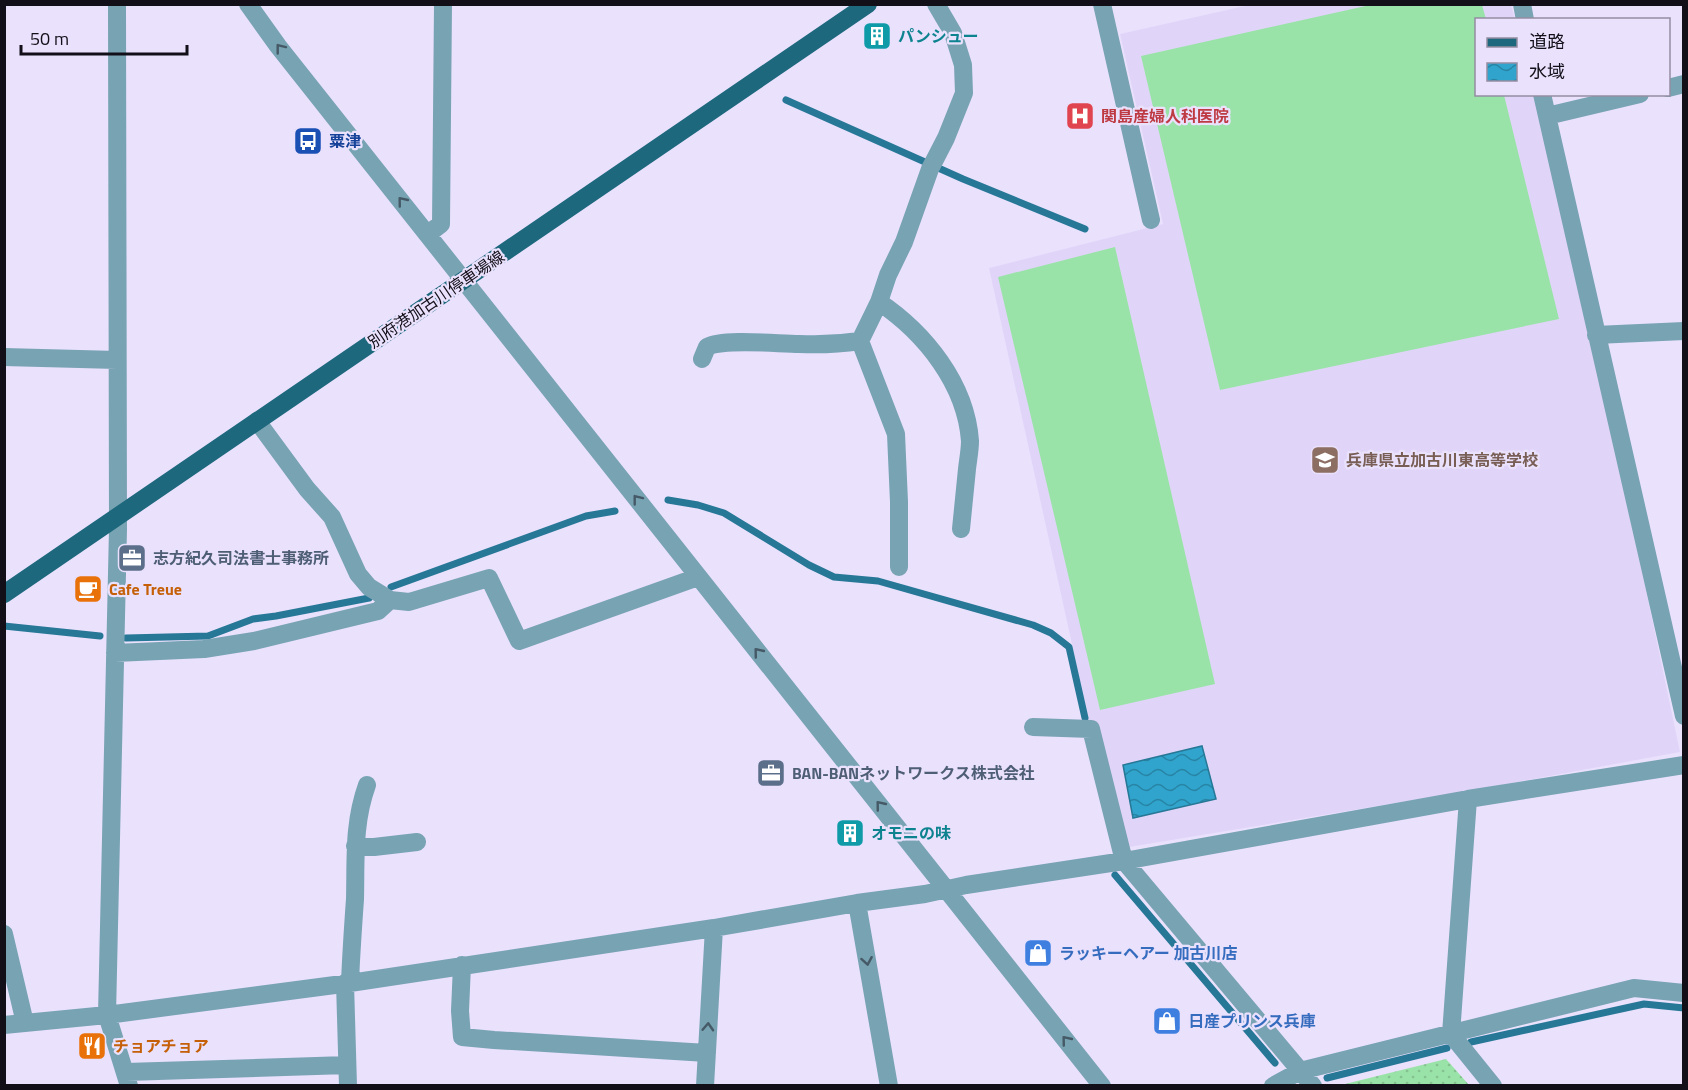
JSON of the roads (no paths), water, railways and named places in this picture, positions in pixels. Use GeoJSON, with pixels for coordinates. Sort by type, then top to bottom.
{"type":"FeatureCollection","features":[{"type":"Feature","properties":{"kind":"main road","name":"別府港加古川停車場線"},"geometry":{"type":"LineString","coordinates":[[4,594],[868,4]]}},
{"type":"Feature","properties":{"kind":"street"},"geometry":{"type":"LineString","coordinates":[[117,4],[118,517],[107,1015],[128,1079],[347,1065]]}},
{"type":"Feature","properties":{"kind":"street"},"geometry":{"type":"LineString","coordinates":[[248,4],[286,56],[1102,1086]]}},
{"type":"Feature","properties":{"kind":"street"},"geometry":{"type":"LineString","coordinates":[[428,234],[441,224],[443,4]]}},
{"type":"Feature","properties":{"kind":"street"},"geometry":{"type":"LineString","coordinates":[[899,567],[896,434],[860,340],[879,302],[888,275],[904,242],[932,164],[946,138],[964,93],[963,65],[953,33],[936,4]]}},
{"type":"Feature","properties":{"kind":"street"},"geometry":{"type":"LineString","coordinates":[[1102,4],[1151,220]]}},
{"type":"Feature","properties":{"kind":"street"},"geometry":{"type":"LineString","coordinates":[[1542,96],[1683,716]]}},
{"type":"Feature","properties":{"kind":"street"},"geometry":{"type":"LineString","coordinates":[[1547,116],[1632,96]]}},
{"type":"Feature","properties":{"kind":"street"},"geometry":{"type":"LineString","coordinates":[[879,302],[904,320],[929,346],[948,376],[962,408],[970,442],[961,529]]}},
{"type":"Feature","properties":{"kind":"street"},"geometry":{"type":"LineString","coordinates":[[1596,335],[1683,330]]}},
{"type":"Feature","properties":{"kind":"street"},"geometry":{"type":"LineString","coordinates":[[702,359],[707,347],[723,343],[835,344],[860,340]]}},
{"type":"Feature","properties":{"kind":"street"},"geometry":{"type":"LineString","coordinates":[[4,357],[117,360]]}},
{"type":"Feature","properties":{"kind":"street"},"geometry":{"type":"LineString","coordinates":[[257,421],[306,489],[332,518],[358,574],[369,587],[390,600],[409,602],[489,578],[519,641],[698,577]]}},
{"type":"Feature","properties":{"kind":"street"},"geometry":{"type":"LineString","coordinates":[[115,653],[204,649],[254,641],[378,611],[390,600]]}},
{"type":"Feature","properties":{"kind":"street"},"geometry":{"type":"LineString","coordinates":[[1032,727],[1091,729],[1124,861],[1313,1086]]}},
{"type":"Feature","properties":{"kind":"street"},"geometry":{"type":"LineString","coordinates":[[4,1025],[107,1015],[347,983],[714,928],[1124,861],[1468,799],[1683,765]]}},
{"type":"Feature","properties":{"kind":"street"},"geometry":{"type":"LineString","coordinates":[[348,1086],[347,983],[355,898],[359,807],[367,785]]}},
{"type":"Feature","properties":{"kind":"street"},"geometry":{"type":"LineString","coordinates":[[1468,799],[1450,1034],[1493,1086]]}},
{"type":"Feature","properties":{"kind":"street"},"geometry":{"type":"LineString","coordinates":[[356,846],[374,847],[417,842]]}},
{"type":"Feature","properties":{"kind":"street"},"geometry":{"type":"LineString","coordinates":[[857,903],[889,1086]]}},
{"type":"Feature","properties":{"kind":"street"},"geometry":{"type":"LineString","coordinates":[[705,1086],[714,928]]}},
{"type":"Feature","properties":{"kind":"street"},"geometry":{"type":"LineString","coordinates":[[4,934],[25,1023]]}},
{"type":"Feature","properties":{"kind":"street"},"geometry":{"type":"LineString","coordinates":[[462,965],[460,1011],[462,1037],[707,1053]]}},
{"type":"Feature","properties":{"kind":"street"},"geometry":{"type":"LineString","coordinates":[[1274,1086],[1300,1071],[1634,988],[1683,993]]}},
{"type":"Feature","properties":{"kind":"water"},"geometry":{"type":"Polygon","coordinates":[[[1202,746],[1216,799],[1133,818],[1123,765],[1202,746]]]}},
{"type":"Feature","properties":{"kind":"waterway"},"geometry":{"type":"LineString","coordinates":[[786,100],[963,179],[1085,229]]}},
{"type":"Feature","properties":{"kind":"waterway"},"geometry":{"type":"LineString","coordinates":[[668,500],[698,505],[724,513],[809,565],[834,577],[878,581],[1033,625],[1051,633],[1069,647],[1085,718]]}},
{"type":"Feature","properties":{"kind":"waterway"},"geometry":{"type":"LineString","coordinates":[[391,587],[586,516],[615,511]]}},
{"type":"Feature","properties":{"kind":"waterway"},"geometry":{"type":"LineString","coordinates":[[126,638],[208,636],[253,619],[369,598]]}},
{"type":"Feature","properties":{"kind":"waterway"},"geometry":{"type":"LineString","coordinates":[[4,626],[100,636]]}},
{"type":"Feature","properties":{"kind":"waterway"},"geometry":{"type":"LineString","coordinates":[[1115,875],[1275,1063]]}},
{"type":"Feature","properties":{"kind":"waterway"},"geometry":{"type":"LineString","coordinates":[[1471,1042],[1644,1004],[1684,1008]]}},
{"type":"Feature","properties":{"kind":"waterway"},"geometry":{"type":"LineString","coordinates":[[1327,1078],[1447,1048]]}},
{"type":"Feature","properties":{"kind":"place","name":"パンシュー"},"geometry":{"type":"Point","coordinates":[877,36]}},
{"type":"Feature","properties":{"kind":"place","name":"関島産婦人科医院"},"geometry":{"type":"Point","coordinates":[1080,116]}},
{"type":"Feature","properties":{"kind":"place","name":"粟津"},"geometry":{"type":"Point","coordinates":[308,141]}},
{"type":"Feature","properties":{"kind":"place","name":"兵庫県立加古川東高等学校"},"geometry":{"type":"Point","coordinates":[1325,460]}},
{"type":"Feature","properties":{"kind":"place","name":"志方紀久司法書士事務所"},"geometry":{"type":"Point","coordinates":[132,558]}},
{"type":"Feature","properties":{"kind":"place","name":"Cafe Treue"},"geometry":{"type":"Point","coordinates":[88,589]}},
{"type":"Feature","properties":{"kind":"place","name":"BAN-BANネットワークス株式会社"},"geometry":{"type":"Point","coordinates":[771,773]}},
{"type":"Feature","properties":{"kind":"place","name":"オモニの味"},"geometry":{"type":"Point","coordinates":[850,833]}},
{"type":"Feature","properties":{"kind":"place","name":"ラッキーヘアー 加古川店"},"geometry":{"type":"Point","coordinates":[1038,953]}},
{"type":"Feature","properties":{"kind":"place","name":"日産プリンス兵庫"},"geometry":{"type":"Point","coordinates":[1167,1021]}},
{"type":"Feature","properties":{"kind":"place","name":"チョアチョア"},"geometry":{"type":"Point","coordinates":[92,1046]}}]}
